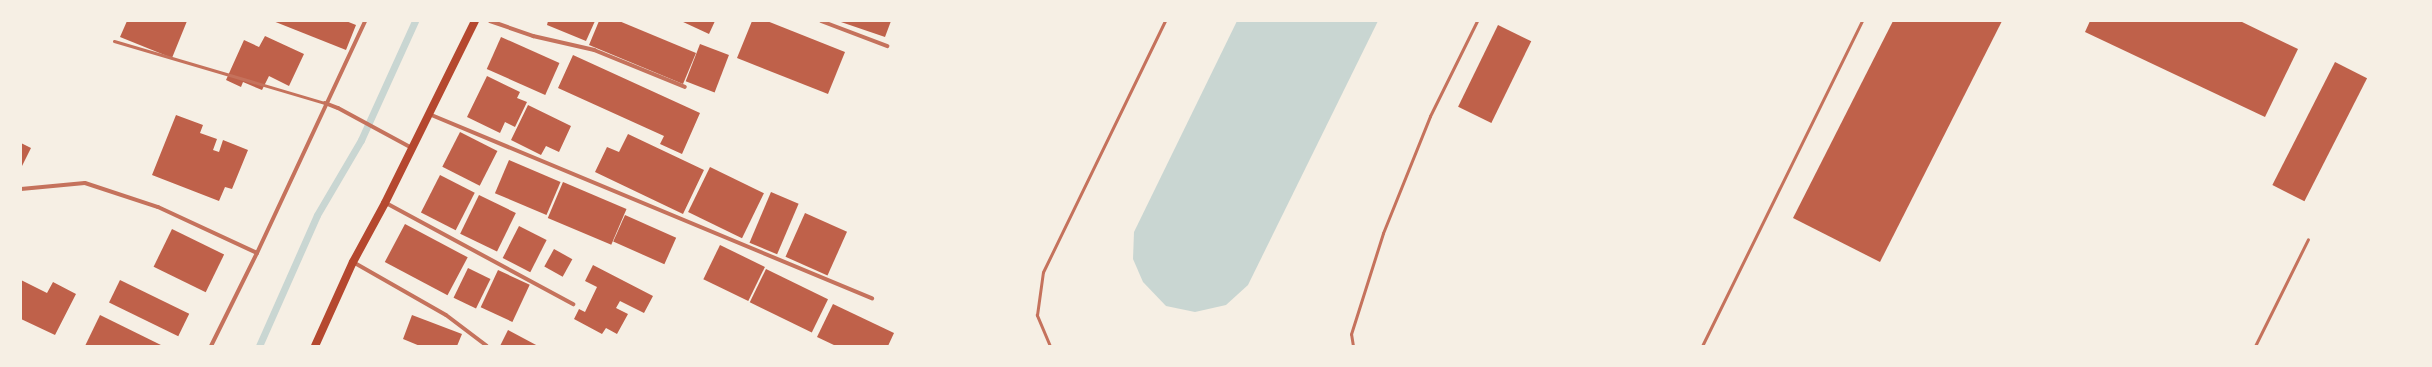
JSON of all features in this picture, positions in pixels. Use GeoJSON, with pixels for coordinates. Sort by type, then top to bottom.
{"type":"FeatureCollection","features":[{"type":"Feature","properties":{"kind":"main road"},"geometry":{"type":"LineString","coordinates":[[315,346],[353,262],[385,202],[475,21]]}},
{"type":"Feature","properties":{"kind":"street"},"geometry":{"type":"LineString","coordinates":[[211,346],[257,253],[364,21]]}},
{"type":"Feature","properties":{"kind":"street"},"geometry":{"type":"LineString","coordinates":[[490,21],[533,36],[594,50],[685,87]]}},
{"type":"Feature","properties":{"kind":"street"},"geometry":{"type":"LineString","coordinates":[[821,21],[887,46]]}},
{"type":"Feature","properties":{"kind":"street"},"geometry":{"type":"LineString","coordinates":[[325,103],[338,108],[412,148]]}},
{"type":"Feature","properties":{"kind":"street"},"geometry":{"type":"LineString","coordinates":[[428,114],[872,298]]}},
{"type":"Feature","properties":{"kind":"street"},"geometry":{"type":"LineString","coordinates":[[21,189],[85,183],[158,207],[257,253]]}},
{"type":"Feature","properties":{"kind":"street"},"geometry":{"type":"LineString","coordinates":[[385,202],[573,304]]}},
{"type":"Feature","properties":{"kind":"street"},"geometry":{"type":"LineString","coordinates":[[353,262],[446,315],[487,346]]}},
{"type":"Feature","properties":{"kind":"lane"},"geometry":{"type":"LineString","coordinates":[[1050,346],[1037,315],[1043,272],[1165,21]]}},
{"type":"Feature","properties":{"kind":"lane"},"geometry":{"type":"LineString","coordinates":[[1353,346],[1351,334],[1383,233],[1430,116],[1477,21]]}},
{"type":"Feature","properties":{"kind":"lane"},"geometry":{"type":"LineString","coordinates":[[1702,346],[1862,21]]}},
{"type":"Feature","properties":{"kind":"lane"},"geometry":{"type":"LineString","coordinates":[[114,41],[325,103]]}},
{"type":"Feature","properties":{"kind":"lane"},"geometry":{"type":"LineString","coordinates":[[2255,346],[2308,239]]}},
{"type":"Feature","properties":{"kind":"shaded area"},"geometry":{"type":"Polygon","coordinates":[[[1237,21],[1378,21],[1248,285],[1226,305],[1195,312],[1166,306],[1143,282],[1133,259],[1134,232],[1237,21]]]}},
{"type":"Feature","properties":{"kind":"building"},"geometry":{"type":"Polygon","coordinates":[[[127,21],[187,21],[172,58],[120,37],[127,21]]]}},
{"type":"Feature","properties":{"kind":"building"},"geometry":{"type":"Polygon","coordinates":[[[273,21],[346,21],[356,25],[346,50],[273,21]]]}},
{"type":"Feature","properties":{"kind":"building"},"geometry":{"type":"Polygon","coordinates":[[[548,21],[595,21],[586,41],[547,25],[548,21]]]}},
{"type":"Feature","properties":{"kind":"building"},"geometry":{"type":"Polygon","coordinates":[[[599,21],[619,21],[696,53],[683,84],[589,45],[599,21]]]}},
{"type":"Feature","properties":{"kind":"building"},"geometry":{"type":"Polygon","coordinates":[[[681,21],[715,21],[709,34],[681,21]]]}},
{"type":"Feature","properties":{"kind":"building"},"geometry":{"type":"Polygon","coordinates":[[[752,21],[767,21],[845,52],[828,94],[737,58],[752,21]]]}},
{"type":"Feature","properties":{"kind":"building"},"geometry":{"type":"Polygon","coordinates":[[[838,21],[891,21],[885,37],[838,21]]]}},
{"type":"Feature","properties":{"kind":"building"},"geometry":{"type":"Polygon","coordinates":[[[1893,21],[2002,21],[1880,262],[1793,218],[1893,21]]]}},
{"type":"Feature","properties":{"kind":"building"},"geometry":{"type":"Polygon","coordinates":[[[2090,21],[2240,21],[2298,49],[2265,117],[2085,32],[2090,21]]]}},
{"type":"Feature","properties":{"kind":"building"},"geometry":{"type":"Polygon","coordinates":[[[1498,25],[1531,41],[1491,123],[1458,107],[1498,25]]]}},
{"type":"Feature","properties":{"kind":"building"},"geometry":{"type":"Polygon","coordinates":[[[265,36],[304,54],[289,86],[269,76],[262,90],[243,82],[241,87],[226,80],[244,40],[259,47],[265,36]]]}},
{"type":"Feature","properties":{"kind":"building"},"geometry":{"type":"Polygon","coordinates":[[[501,37],[559,63],[545,95],[487,69],[501,37]]]}},
{"type":"Feature","properties":{"kind":"building"},"geometry":{"type":"Polygon","coordinates":[[[700,44],[729,55],[715,92],[686,81],[700,44]]]}},
{"type":"Feature","properties":{"kind":"building"},"geometry":{"type":"Polygon","coordinates":[[[573,55],[700,113],[682,154],[660,144],[664,136],[558,88],[573,55]]]}},
{"type":"Feature","properties":{"kind":"building"},"geometry":{"type":"Polygon","coordinates":[[[2335,62],[2367,78],[2304,201],[2272,185],[2335,62]]]}},
{"type":"Feature","properties":{"kind":"building"},"geometry":{"type":"Polygon","coordinates":[[[487,76],[520,92],[517,98],[527,102],[515,127],[505,122],[500,133],[467,117],[487,76]]]}},
{"type":"Feature","properties":{"kind":"building"},"geometry":{"type":"Polygon","coordinates":[[[528,105],[571,126],[559,152],[546,146],[541,155],[511,140],[528,105]]]}},
{"type":"Feature","properties":{"kind":"building"},"geometry":{"type":"Polygon","coordinates":[[[176,115],[203,125],[200,133],[217,139],[213,150],[219,152],[223,140],[248,150],[232,189],[225,187],[219,201],[152,175],[176,115]]]}},
{"type":"Feature","properties":{"kind":"building"},"geometry":{"type":"Polygon","coordinates":[[[460,132],[497,151],[480,186],[442,167],[460,132]]]}},
{"type":"Feature","properties":{"kind":"building"},"geometry":{"type":"Polygon","coordinates":[[[628,134],[704,170],[683,214],[595,172],[607,147],[619,152],[628,134]]]}},
{"type":"Feature","properties":{"kind":"building"},"geometry":{"type":"Polygon","coordinates":[[[21,143],[31,148],[21,168],[21,143]]]}},
{"type":"Feature","properties":{"kind":"building"},"geometry":{"type":"Polygon","coordinates":[[[509,160],[561,182],[546,215],[495,193],[509,160]]]}},
{"type":"Feature","properties":{"kind":"building"},"geometry":{"type":"Polygon","coordinates":[[[710,167],[764,193],[742,238],[688,212],[710,167]]]}},
{"type":"Feature","properties":{"kind":"building"},"geometry":{"type":"Polygon","coordinates":[[[440,175],[475,193],[456,230],[421,212],[440,175]]]}},
{"type":"Feature","properties":{"kind":"building"},"geometry":{"type":"Polygon","coordinates":[[[563,182],[627,209],[611,245],[548,218],[563,182]]]}},
{"type":"Feature","properties":{"kind":"building"},"geometry":{"type":"Polygon","coordinates":[[[771,192],[799,204],[777,254],[750,243],[771,192]]]}},
{"type":"Feature","properties":{"kind":"building"},"geometry":{"type":"Polygon","coordinates":[[[479,195],[516,213],[497,252],[460,234],[479,195]]]}},
{"type":"Feature","properties":{"kind":"building"},"geometry":{"type":"Polygon","coordinates":[[[805,213],[847,232],[827,276],[785,257],[805,213]]]}},
{"type":"Feature","properties":{"kind":"building"},"geometry":{"type":"Polygon","coordinates":[[[625,215],[676,238],[664,264],[613,241],[625,215]]]}},
{"type":"Feature","properties":{"kind":"building"},"geometry":{"type":"Polygon","coordinates":[[[405,224],[468,257],[448,295],[385,262],[405,224]]]}},
{"type":"Feature","properties":{"kind":"building"},"geometry":{"type":"Polygon","coordinates":[[[519,226],[547,240],[530,272],[503,258],[519,226]]]}},
{"type":"Feature","properties":{"kind":"building"},"geometry":{"type":"Polygon","coordinates":[[[172,229],[224,254],[206,292],[154,267],[172,229]]]}},
{"type":"Feature","properties":{"kind":"building"},"geometry":{"type":"Polygon","coordinates":[[[720,245],[765,267],[748,301],[703,279],[720,245]]]}},
{"type":"Feature","properties":{"kind":"building"},"geometry":{"type":"Polygon","coordinates":[[[554,249],[572,259],[563,277],[544,266],[554,249]]]}},
{"type":"Feature","properties":{"kind":"building"},"geometry":{"type":"Polygon","coordinates":[[[593,265],[653,296],[644,313],[620,301],[616,308],[628,314],[617,334],[606,328],[602,334],[574,319],[579,309],[585,312],[597,287],[585,281],[593,265]]]}},
{"type":"Feature","properties":{"kind":"building"},"geometry":{"type":"Polygon","coordinates":[[[468,268],[490,279],[476,309],[454,298],[468,268]]]}},
{"type":"Feature","properties":{"kind":"building"},"geometry":{"type":"Polygon","coordinates":[[[766,269],[828,299],[812,333],[750,302],[766,269]]]}},
{"type":"Feature","properties":{"kind":"building"},"geometry":{"type":"Polygon","coordinates":[[[498,270],[530,285],[512,322],[481,307],[498,270]]]}},
{"type":"Feature","properties":{"kind":"building"},"geometry":{"type":"Polygon","coordinates":[[[21,280],[47,293],[53,282],[76,294],[55,335],[21,319],[21,280]]]}},
{"type":"Feature","properties":{"kind":"building"},"geometry":{"type":"Polygon","coordinates":[[[120,280],[189,314],[178,336],[109,302],[120,280]]]}},
{"type":"Feature","properties":{"kind":"building"},"geometry":{"type":"Polygon","coordinates":[[[833,304],[894,333],[888,346],[836,346],[817,337],[833,304]]]}},
{"type":"Feature","properties":{"kind":"building"},"geometry":{"type":"Polygon","coordinates":[[[100,315],[163,346],[85,346],[100,315]]]}},
{"type":"Feature","properties":{"kind":"building"},"geometry":{"type":"Polygon","coordinates":[[[412,315],[462,334],[457,346],[420,346],[403,339],[412,315]]]}},
{"type":"Feature","properties":{"kind":"building"},"geometry":{"type":"Polygon","coordinates":[[[508,330],[538,346],[500,346],[508,330]]]}},
{"type":"Feature","properties":{"kind":"waterway"},"geometry":{"type":"LineString","coordinates":[[259,346],[317,215],[361,140],[415,21]]}}]}
